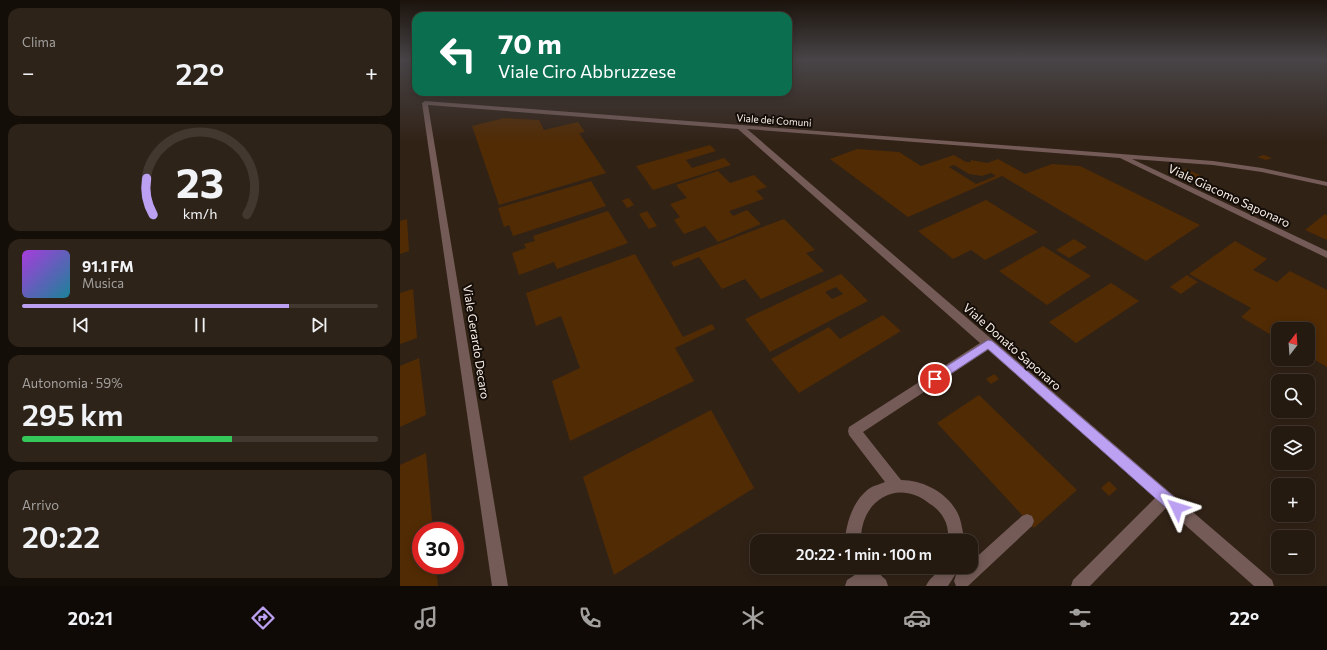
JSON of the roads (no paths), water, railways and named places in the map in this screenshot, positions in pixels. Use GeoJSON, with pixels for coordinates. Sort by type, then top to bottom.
{"type":"FeatureCollection","features":[{"type":"Feature","properties":{"kind":"street","name":"Viale dei Comuni"},"geometry":{"type":"LineString","coordinates":[[425,103],[1213,163],[1268,171],[1327,184]]}},
{"type":"Feature","properties":{"kind":"street","name":"Viale Gerardo Decaro"},"geometry":{"type":"LineString","coordinates":[[425,103],[500,586]]}},
{"type":"Feature","properties":{"kind":"street","name":"Viale Donato Saponaro"},"geometry":{"type":"LineString","coordinates":[[740,128],[1266,586]]}},
{"type":"Feature","properties":{"kind":"street","name":"Viale Giacomo Saponaro"},"geometry":{"type":"LineString","coordinates":[[1123,157],[1126,161],[1327,255]]}},
{"type":"Feature","properties":{"kind":"street"},"geometry":{"type":"LineString","coordinates":[[896,485],[854,431],[988,344]]}},
{"type":"Feature","properties":{"kind":"street"},"geometry":{"type":"LineString","coordinates":[[853,534],[854,526],[859,511],[868,498],[881,489],[896,485],[912,486],[928,492],[941,502],[951,516],[957,534]]}},
{"type":"Feature","properties":{"kind":"street"},"geometry":{"type":"LineString","coordinates":[[1079,586],[1166,498]]}},
{"type":"Feature","properties":{"kind":"street"},"geometry":{"type":"LineString","coordinates":[[957,574],[964,583],[1027,521]]}},
{"type":"Feature","properties":{"kind":"street"},"geometry":{"type":"LineString","coordinates":[[853,586],[863,574]]}},
{"type":"Feature","properties":{"kind":"street"},"geometry":{"type":"LineString","coordinates":[[868,574],[880,586]]}},
{"type":"Feature","properties":{"kind":"street"},"geometry":{"type":"LineString","coordinates":[[934,586],[942,581],[947,574]]}}]}
